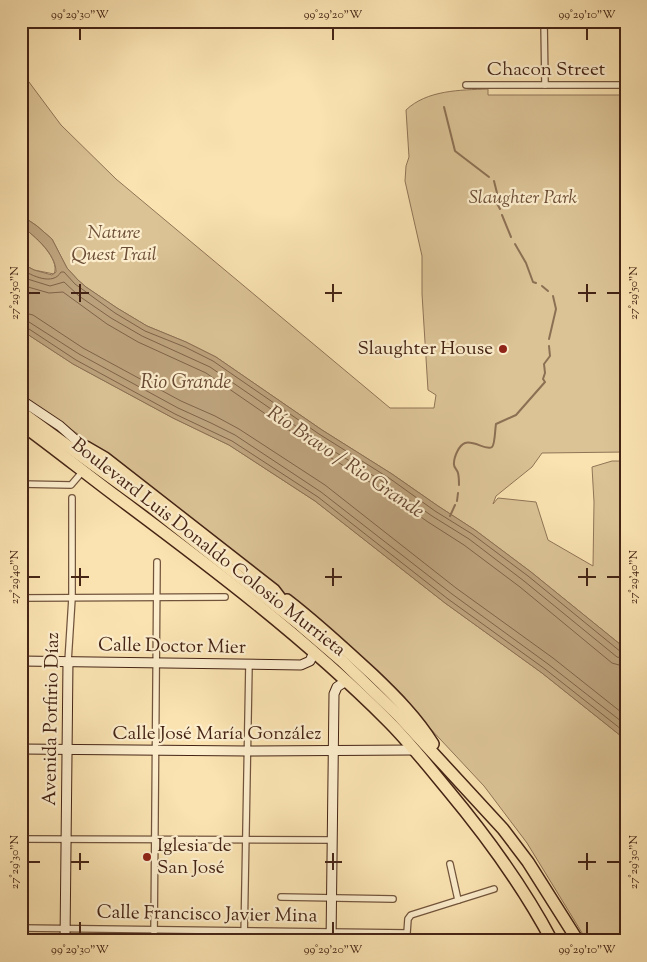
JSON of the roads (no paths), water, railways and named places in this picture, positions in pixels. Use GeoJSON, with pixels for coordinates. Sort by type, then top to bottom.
{"type":"FeatureCollection","features":[{"type":"Feature","properties":{"kind":"highway","name":"Boulevard Luis Donaldo Colosio Murrieta"},"geometry":{"type":"LineString","coordinates":[[21,412],[314,652],[389,722],[469,816],[505,862],[538,914],[552,941]]}},
{"type":"Feature","properties":{"kind":"highway","name":"Boulevard Luis Donaldo Colosio Murrieta"},"geometry":{"type":"LineString","coordinates":[[21,424],[150,506],[300,625],[342,661],[398,715],[503,829],[528,862],[578,941]]}},
{"type":"Feature","properties":{"kind":"highway"},"geometry":{"type":"LineString","coordinates":[[86,447],[105,458],[319,626],[399,700],[427,734],[445,765]]}},
{"type":"Feature","properties":{"kind":"highway"},"geometry":{"type":"LineString","coordinates":[[274,590],[300,625]]}},
{"type":"Feature","properties":{"kind":"street"},"geometry":{"type":"LineString","coordinates":[[544,21],[544,85]]}},
{"type":"Feature","properties":{"kind":"street","name":"Chacon Street"},"geometry":{"type":"LineString","coordinates":[[466,85],[626,85]]}},
{"type":"Feature","properties":{"kind":"street","name":"Boulevard Luis Donaldo Colosio Murrieta"},"geometry":{"type":"LineString","coordinates":[[21,400],[60,426],[86,447],[92,457],[87,467]]}},
{"type":"Feature","properties":{"kind":"street"},"geometry":{"type":"LineString","coordinates":[[21,484],[71,486],[87,467]]}},
{"type":"Feature","properties":{"kind":"street","name":"Avenida Porfirio Díaz"},"geometry":{"type":"LineString","coordinates":[[65,941],[68,662],[72,598],[72,498]]}},
{"type":"Feature","properties":{"kind":"street"},"geometry":{"type":"LineString","coordinates":[[154,941],[157,562]]}},
{"type":"Feature","properties":{"kind":"street"},"geometry":{"type":"LineString","coordinates":[[21,598],[224,597]]}},
{"type":"Feature","properties":{"kind":"street","name":"Calle Doctor Mier"},"geometry":{"type":"LineString","coordinates":[[21,661],[306,664],[310,661],[314,652]]}},
{"type":"Feature","properties":{"kind":"street"},"geometry":{"type":"LineString","coordinates":[[244,941],[249,664]]}},
{"type":"Feature","properties":{"kind":"street"},"geometry":{"type":"LineString","coordinates":[[332,936],[334,694],[337,687],[346,681]]}},
{"type":"Feature","properties":{"kind":"street","name":"Calle José María González"},"geometry":{"type":"LineString","coordinates":[[21,749],[155,751],[413,750]]}},
{"type":"Feature","properties":{"kind":"street"},"geometry":{"type":"LineString","coordinates":[[21,839],[332,840]]}},
{"type":"Feature","properties":{"kind":"street"},"geometry":{"type":"LineString","coordinates":[[450,864],[458,900]]}},
{"type":"Feature","properties":{"kind":"street","name":"Calle Francisco Javier Mina"},"geometry":{"type":"LineString","coordinates":[[21,928],[244,930],[332,936],[407,933],[408,919],[411,915],[494,889]]}},
{"type":"Feature","properties":{"kind":"street"},"geometry":{"type":"LineString","coordinates":[[280,897],[393,899]]}},
{"type":"Feature","properties":{"kind":"water"},"geometry":{"type":"Polygon","coordinates":[[[21,215],[52,239],[67,268],[86,287],[147,326],[216,357],[322,430],[392,474],[475,530],[531,572],[626,649],[626,740],[542,673],[445,603],[315,501],[229,445],[173,418],[73,364],[21,330],[21,263],[34,270],[52,275],[56,272],[49,252],[21,226],[21,215]]]}},
{"type":"Feature","properties":{"kind":"waterway"},"geometry":{"type":"LineString","coordinates":[[444,107],[455,151],[489,177]]}},
{"type":"Feature","properties":{"kind":"waterway"},"geometry":{"type":"LineString","coordinates":[[494,181],[497,193],[495,200],[500,209]]}},
{"type":"Feature","properties":{"kind":"waterway"},"geometry":{"type":"LineString","coordinates":[[502,215],[511,237]]}},
{"type":"Feature","properties":{"kind":"waterway"},"geometry":{"type":"LineString","coordinates":[[515,244],[526,263],[533,282],[536,283]]}},
{"type":"Feature","properties":{"kind":"waterway"},"geometry":{"type":"LineString","coordinates":[[542,286],[548,291]]}},
{"type":"Feature","properties":{"kind":"waterway"},"geometry":{"type":"LineString","coordinates":[[549,339],[556,309],[553,296]]}},
{"type":"Feature","properties":{"kind":"waterway"},"geometry":{"type":"LineString","coordinates":[[459,485],[458,473],[454,464],[459,449],[468,442],[487,448],[493,446],[496,424],[516,415],[545,382],[543,379],[545,373],[544,364],[550,356],[549,346]]}},
{"type":"Feature","properties":{"kind":"waterway"},"geometry":{"type":"LineString","coordinates":[[457,501],[458,493]]}},
{"type":"Feature","properties":{"kind":"waterway"},"geometry":{"type":"LineString","coordinates":[[450,516],[455,505]]}},
{"type":"Feature","properties":{"kind":"place","name":"Slaughter House"},"geometry":{"type":"Point","coordinates":[503,349]}},
{"type":"Feature","properties":{"kind":"place","name":"Iglesia de San José"},"geometry":{"type":"Point","coordinates":[147,857]}},
{"type":"Feature","properties":{"kind":"park label","name":"Slaughter Park"},"geometry":{"type":"Point","coordinates":[523,198]}},
{"type":"Feature","properties":{"kind":"park label","name":"Nature Quest Trail"},"geometry":{"type":"Point","coordinates":[114,244]}},
{"type":"Feature","properties":{"kind":"water label","name":"Rio Grande"},"geometry":{"type":"Point","coordinates":[186,383]}},
{"type":"Feature","properties":{"kind":"water label","name":"Río Bravo / Rio Grande"},"geometry":{"type":"Point","coordinates":[345,463]}}]}
